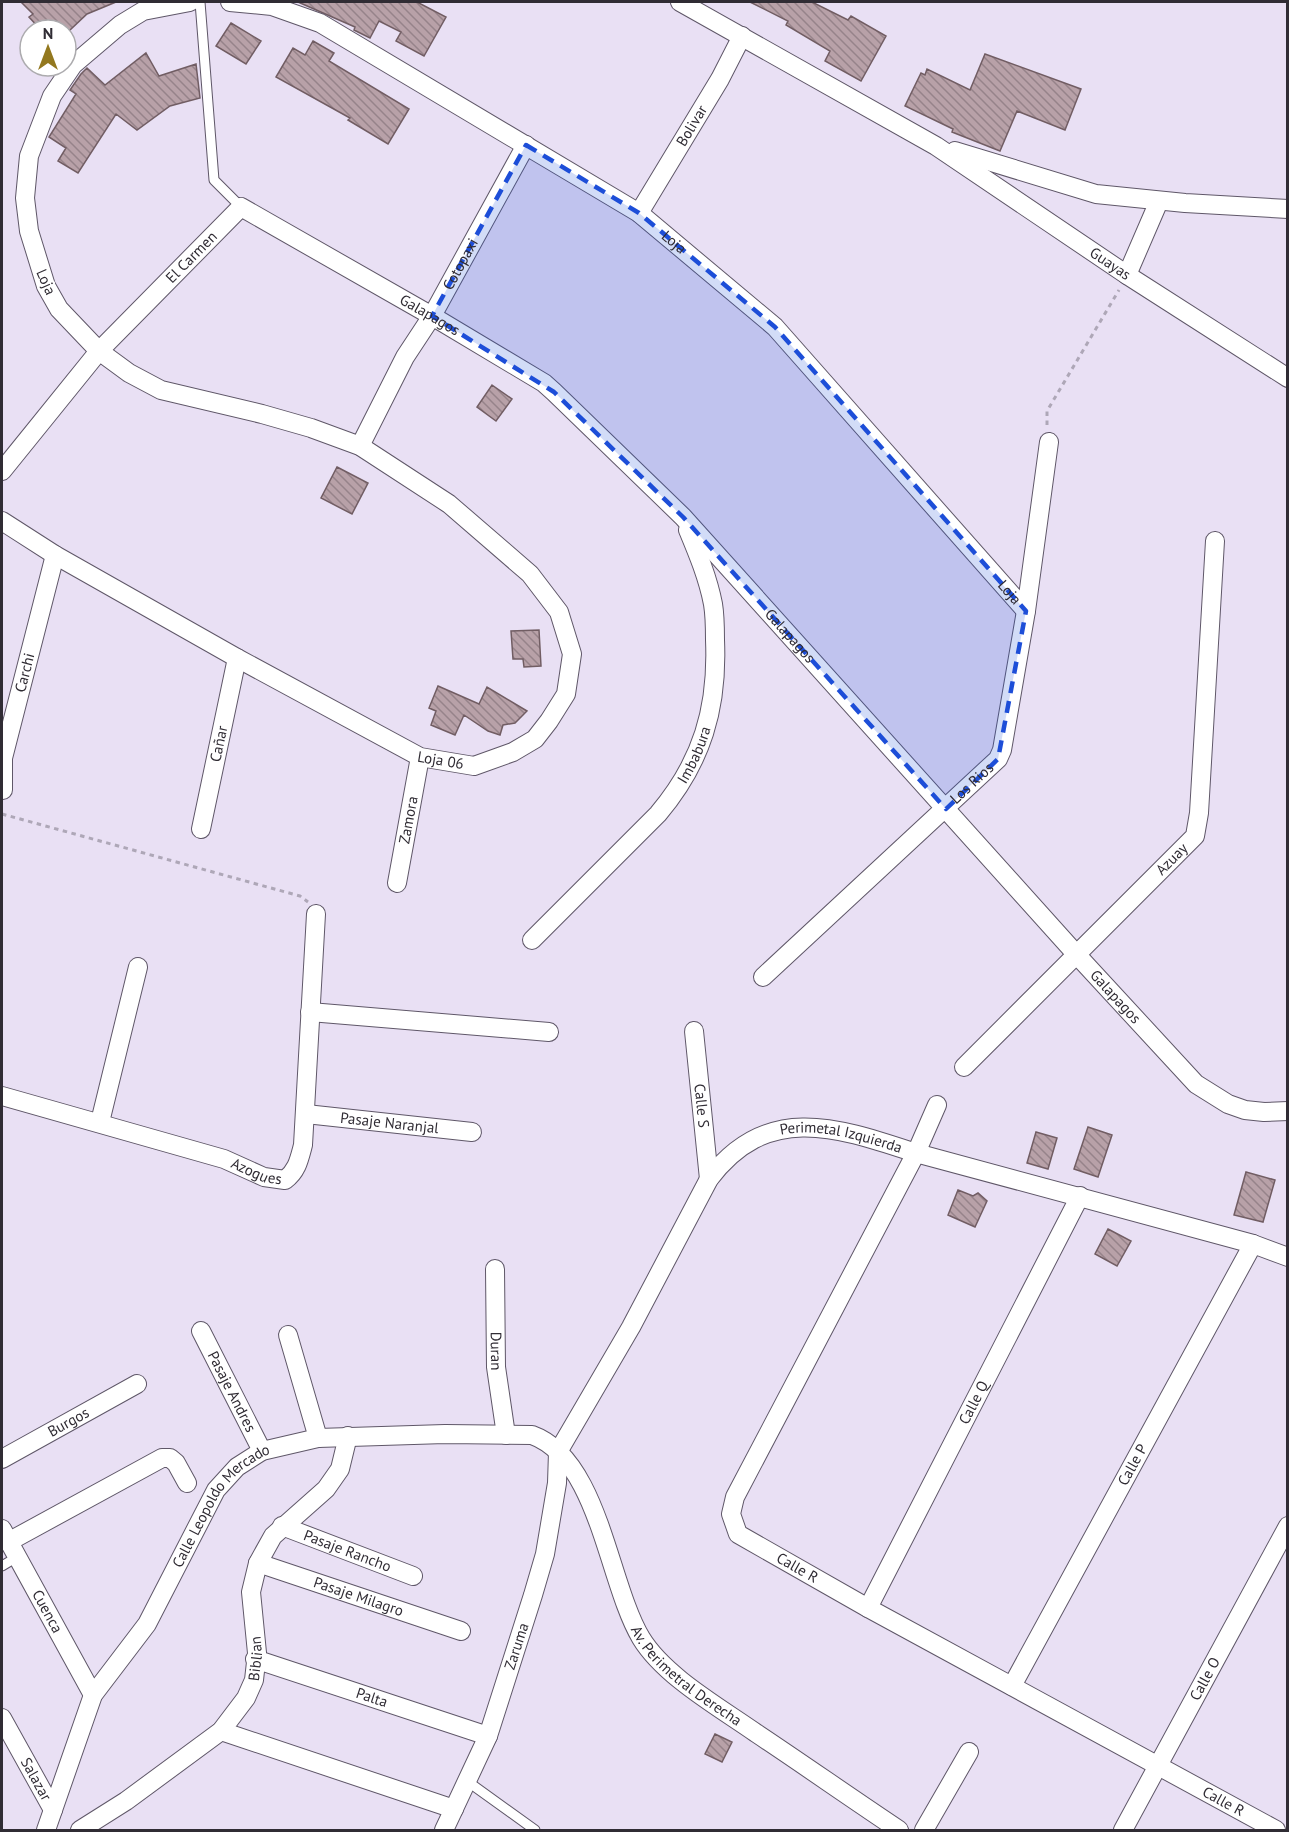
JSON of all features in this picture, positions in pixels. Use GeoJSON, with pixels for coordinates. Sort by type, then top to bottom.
{"type":"FeatureCollection","features":[{"type":"Feature","properties":{"kind":"street","name":"Loja"},"geometry":{"type":"LineString","coordinates":[[190,2],[143,11],[120,25],[73,65],[52,96],[29,156],[25,198],[38,262],[46,286],[59,309],[99,351],[129,373],[161,390],[272,417],[360,446]]}},
{"type":"Feature","properties":{"kind":"street","name":"Loja"},"geometry":{"type":"LineString","coordinates":[[230,2],[272,6],[320,23],[639,213],[775,327],[1026,610]]}},
{"type":"Feature","properties":{"kind":"street","name":"Guayas"},"geometry":{"type":"LineString","coordinates":[[680,2],[936,146],[1127,275],[1287,378]]}},
{"type":"Feature","properties":{"kind":"street","name":"Bolivar"},"geometry":{"type":"LineString","coordinates":[[639,213],[720,79],[742,36]]}},
{"type":"Feature","properties":{"kind":"street","name":"Cotopaxi"},"geometry":{"type":"LineString","coordinates":[[360,446],[405,357],[432,316],[526,145]]}},
{"type":"Feature","properties":{"kind":"street","name":"Guayas"},"geometry":{"type":"LineString","coordinates":[[936,146],[1096,194],[1160,201],[1287,209]]}},
{"type":"Feature","properties":{"kind":"street"},"geometry":{"type":"LineString","coordinates":[[1127,275],[1160,201]]}},
{"type":"Feature","properties":{"kind":"street","name":"El Carmen"},"geometry":{"type":"LineString","coordinates":[[2,471],[99,351],[241,207]]}},
{"type":"Feature","properties":{"kind":"street","name":"Galapagos"},"geometry":{"type":"LineString","coordinates":[[241,207],[544,383],[683,517],[1196,1084],[1228,1104],[1245,1110],[1287,1111]]}},
{"type":"Feature","properties":{"kind":"street","name":"Los Rios"},"geometry":{"type":"LineString","coordinates":[[763,977],[998,759],[1002,750],[1026,610],[1048,442]]}},
{"type":"Feature","properties":{"kind":"street","name":"Loja 06"},"geometry":{"type":"LineString","coordinates":[[2,520],[55,555],[237,658],[420,757],[474,766],[513,752],[535,739],[549,722],[566,694],[572,654],[559,612],[530,574],[449,504],[360,446]]}},
{"type":"Feature","properties":{"kind":"street","name":"Imbabura"},"geometry":{"type":"LineString","coordinates":[[532,940],[658,814],[674,795],[700,748],[715,690],[713,605],[701,562],[683,517]]}},
{"type":"Feature","properties":{"kind":"street","name":"Azuay"},"geometry":{"type":"LineString","coordinates":[[964,1067],[1195,836],[1199,813],[1215,540]]}},
{"type":"Feature","properties":{"kind":"street","name":"Carchi"},"geometry":{"type":"LineString","coordinates":[[3,790],[3,758],[55,555]]}},
{"type":"Feature","properties":{"kind":"street","name":"Cañar"},"geometry":{"type":"LineString","coordinates":[[201,829],[237,658]]}},
{"type":"Feature","properties":{"kind":"street","name":"Zamora"},"geometry":{"type":"LineString","coordinates":[[397,883],[420,757]]}},
{"type":"Feature","properties":{"kind":"street","name":"Azogues"},"geometry":{"type":"LineString","coordinates":[[2,1096],[100,1122],[224,1159],[264,1176],[285,1180],[297,1168],[303,1145],[316,914]]}},
{"type":"Feature","properties":{"kind":"street"},"geometry":{"type":"LineString","coordinates":[[100,1122],[138,967]]}},
{"type":"Feature","properties":{"kind":"street"},"geometry":{"type":"LineString","coordinates":[[310,1012],[549,1032]]}},
{"type":"Feature","properties":{"kind":"street","name":"Calle S"},"geometry":{"type":"LineString","coordinates":[[694,1031],[709,1179]]}},
{"type":"Feature","properties":{"kind":"street","name":"Calle R"},"geometry":{"type":"LineString","coordinates":[[937,1105],[916,1153],[735,1497],[731,1514],[738,1534],[868,1608],[1276,1830]]}},
{"type":"Feature","properties":{"kind":"street","name":"Pasaje Naranjal"},"geometry":{"type":"LineString","coordinates":[[306,1114],[472,1132]]}},
{"type":"Feature","properties":{"kind":"street","name":"Perimetal Izquierda"},"geometry":{"type":"LineString","coordinates":[[558,1452],[632,1327],[709,1179],[722,1162],[743,1146],[773,1130],[806,1126],[871,1138],[916,1153],[1253,1244],[1287,1257]]}},
{"type":"Feature","properties":{"kind":"street","name":"Calle Q"},"geometry":{"type":"LineString","coordinates":[[868,1608],[1080,1196]]}},
{"type":"Feature","properties":{"kind":"street","name":"Calle P"},"geometry":{"type":"LineString","coordinates":[[1012,1686],[1253,1244]]}},
{"type":"Feature","properties":{"kind":"street","name":"Duran"},"geometry":{"type":"LineString","coordinates":[[495,1269],[496,1367],[506,1435]]}},
{"type":"Feature","properties":{"kind":"street","name":"Pasaje Andres"},"geometry":{"type":"LineString","coordinates":[[201,1331],[262,1451]]}},
{"type":"Feature","properties":{"kind":"street"},"geometry":{"type":"LineString","coordinates":[[288,1335],[318,1438]]}},
{"type":"Feature","properties":{"kind":"street","name":"Burgos"},"geometry":{"type":"LineString","coordinates":[[2,1459],[137,1384]]}},
{"type":"Feature","properties":{"kind":"street","name":"Calle Leopoldo Mercado"},"geometry":{"type":"LineString","coordinates":[[46,1830],[93,1695],[147,1624],[216,1490],[237,1467],[262,1451],[318,1438],[532,1435],[546,1440],[558,1452]]}},
{"type":"Feature","properties":{"kind":"street","name":"Biblian"},"geometry":{"type":"LineString","coordinates":[[80,1830],[126,1801],[221,1731],[246,1698],[254,1680],[257,1653],[251,1592],[258,1563],[273,1536],[282,1526],[326,1489],[340,1469],[348,1437]]}},
{"type":"Feature","properties":{"kind":"street","name":"Zaruma"},"geometry":{"type":"LineString","coordinates":[[444,1830],[488,1736],[545,1554],[557,1482],[558,1452]]}},
{"type":"Feature","properties":{"kind":"street","name":"Av. Perimetral Derecha"},"geometry":{"type":"LineString","coordinates":[[558,1452],[566,1460],[587,1493],[631,1618],[655,1657],[667,1669],[710,1701],[899,1830]]}},
{"type":"Feature","properties":{"kind":"street"},"geometry":{"type":"LineString","coordinates":[[7,1548],[162,1458],[170,1458],[176,1463],[187,1483]]}},
{"type":"Feature","properties":{"kind":"street","name":"Pasaje Rancho"},"geometry":{"type":"LineString","coordinates":[[282,1526],[413,1576]]}},
{"type":"Feature","properties":{"kind":"street","name":"Calle O"},"geometry":{"type":"LineString","coordinates":[[1123,1830],[1287,1526]]}},
{"type":"Feature","properties":{"kind":"street","name":"Cuenca"},"geometry":{"type":"LineString","coordinates":[[7,1548],[93,1695]]}},
{"type":"Feature","properties":{"kind":"street","name":"Pasaje Milagro"},"geometry":{"type":"LineString","coordinates":[[258,1563],[461,1631]]}},
{"type":"Feature","properties":{"kind":"street","name":"Palta"},"geometry":{"type":"LineString","coordinates":[[255,1659],[488,1736]]}},
{"type":"Feature","properties":{"kind":"street","name":"Salazar"},"geometry":{"type":"LineString","coordinates":[[2,1718],[53,1810]]}},
{"type":"Feature","properties":{"kind":"street"},"geometry":{"type":"LineString","coordinates":[[221,1731],[454,1809]]}},
{"type":"Feature","properties":{"kind":"street"},"geometry":{"type":"LineString","coordinates":[[924,1830],[969,1752]]}},
{"type":"Feature","properties":{"kind":"lane"},"geometry":{"type":"LineString","coordinates":[[200,2],[214,180],[241,207]]}},
{"type":"Feature","properties":{"kind":"lane"},"geometry":{"type":"LineString","coordinates":[[467,1780],[535,1830]]}},
{"type":"Feature","properties":{"kind":"path"},"geometry":{"type":"LineString","coordinates":[[1048,442],[1047,411],[1127,275]]}},
{"type":"Feature","properties":{"kind":"path"},"geometry":{"type":"LineString","coordinates":[[2,814],[300,896],[311,904],[316,914]]}},
{"type":"Feature","properties":{"kind":"highlighted area"},"geometry":{"type":"Polygon","coordinates":[[[526,145],[639,213],[775,327],[1026,611],[998,759],[946,809],[683,517],[554,392],[432,316],[526,145]]]}},
{"type":"Feature","properties":{"kind":"building"},"geometry":{"type":"Polygon","coordinates":[[[21,2],[116,2],[87,14],[78,22],[78,18],[30,18],[33,14],[21,2]]]}},
{"type":"Feature","properties":{"kind":"building"},"geometry":{"type":"Polygon","coordinates":[[[298,2],[417,2],[446,17],[424,56],[396,41],[401,32],[379,21],[370,38],[354,30],[355,27],[298,2]]]}},
{"type":"Feature","properties":{"kind":"building"},"geometry":{"type":"Polygon","coordinates":[[[750,2],[812,2],[848,20],[851,16],[886,36],[861,81],[825,61],[830,51],[786,25],[788,21],[750,2]]]}},
{"type":"Feature","properties":{"kind":"building"},"geometry":{"type":"Polygon","coordinates":[[[231,23],[261,41],[246,64],[216,46],[231,23]]]}},
{"type":"Feature","properties":{"kind":"building"},"geometry":{"type":"Polygon","coordinates":[[[313,41],[334,53],[329,61],[409,109],[388,144],[348,120],[350,118],[276,77],[293,48],[305,55],[313,41]]]}},
{"type":"Feature","properties":{"kind":"building"},"geometry":{"type":"Polygon","coordinates":[[[146,53],[159,76],[196,64],[200,98],[170,106],[137,130],[116,114],[78,173],[58,161],[66,148],[49,137],[76,94],[70,90],[81,74],[87,68],[105,85],[146,53]]]}},
{"type":"Feature","properties":{"kind":"building"},"geometry":{"type":"Polygon","coordinates":[[[985,54],[1081,89],[1065,130],[1017,111],[1000,151],[952,132],[953,129],[905,106],[921,73],[925,75],[927,69],[970,90],[985,54]]]}},
{"type":"Feature","properties":{"kind":"building"},"geometry":{"type":"Polygon","coordinates":[[[492,385],[512,399],[496,421],[477,407],[492,385]]]}},
{"type":"Feature","properties":{"kind":"building"},"geometry":{"type":"Polygon","coordinates":[[[337,467],[368,483],[352,514],[321,498],[337,467]]]}},
{"type":"Feature","properties":{"kind":"building"},"geometry":{"type":"Polygon","coordinates":[[[539,630],[541,666],[524,667],[523,659],[513,659],[511,631],[539,630]]]}},
{"type":"Feature","properties":{"kind":"building"},"geometry":{"type":"Polygon","coordinates":[[[438,686],[479,704],[487,687],[527,711],[515,723],[503,725],[500,735],[488,731],[464,715],[455,735],[431,725],[436,711],[429,708],[438,686]]]}},
{"type":"Feature","properties":{"kind":"building"},"geometry":{"type":"Polygon","coordinates":[[[1088,1127],[1112,1135],[1098,1177],[1074,1169],[1088,1127]]]}},
{"type":"Feature","properties":{"kind":"building"},"geometry":{"type":"Polygon","coordinates":[[[1036,1132],[1057,1138],[1048,1169],[1027,1163],[1036,1132]]]}},
{"type":"Feature","properties":{"kind":"building"},"geometry":{"type":"Polygon","coordinates":[[[1246,1172],[1275,1180],[1263,1222],[1234,1215],[1246,1172]]]}},
{"type":"Feature","properties":{"kind":"building"},"geometry":{"type":"Polygon","coordinates":[[[958,1190],[973,1196],[978,1193],[987,1201],[975,1227],[948,1215],[958,1190]]]}},
{"type":"Feature","properties":{"kind":"building"},"geometry":{"type":"Polygon","coordinates":[[[1108,1229],[1131,1241],[1117,1266],[1095,1254],[1108,1229]]]}},
{"type":"Feature","properties":{"kind":"building"},"geometry":{"type":"Polygon","coordinates":[[[715,1734],[732,1742],[722,1762],[705,1754],[715,1734]]]}}]}
